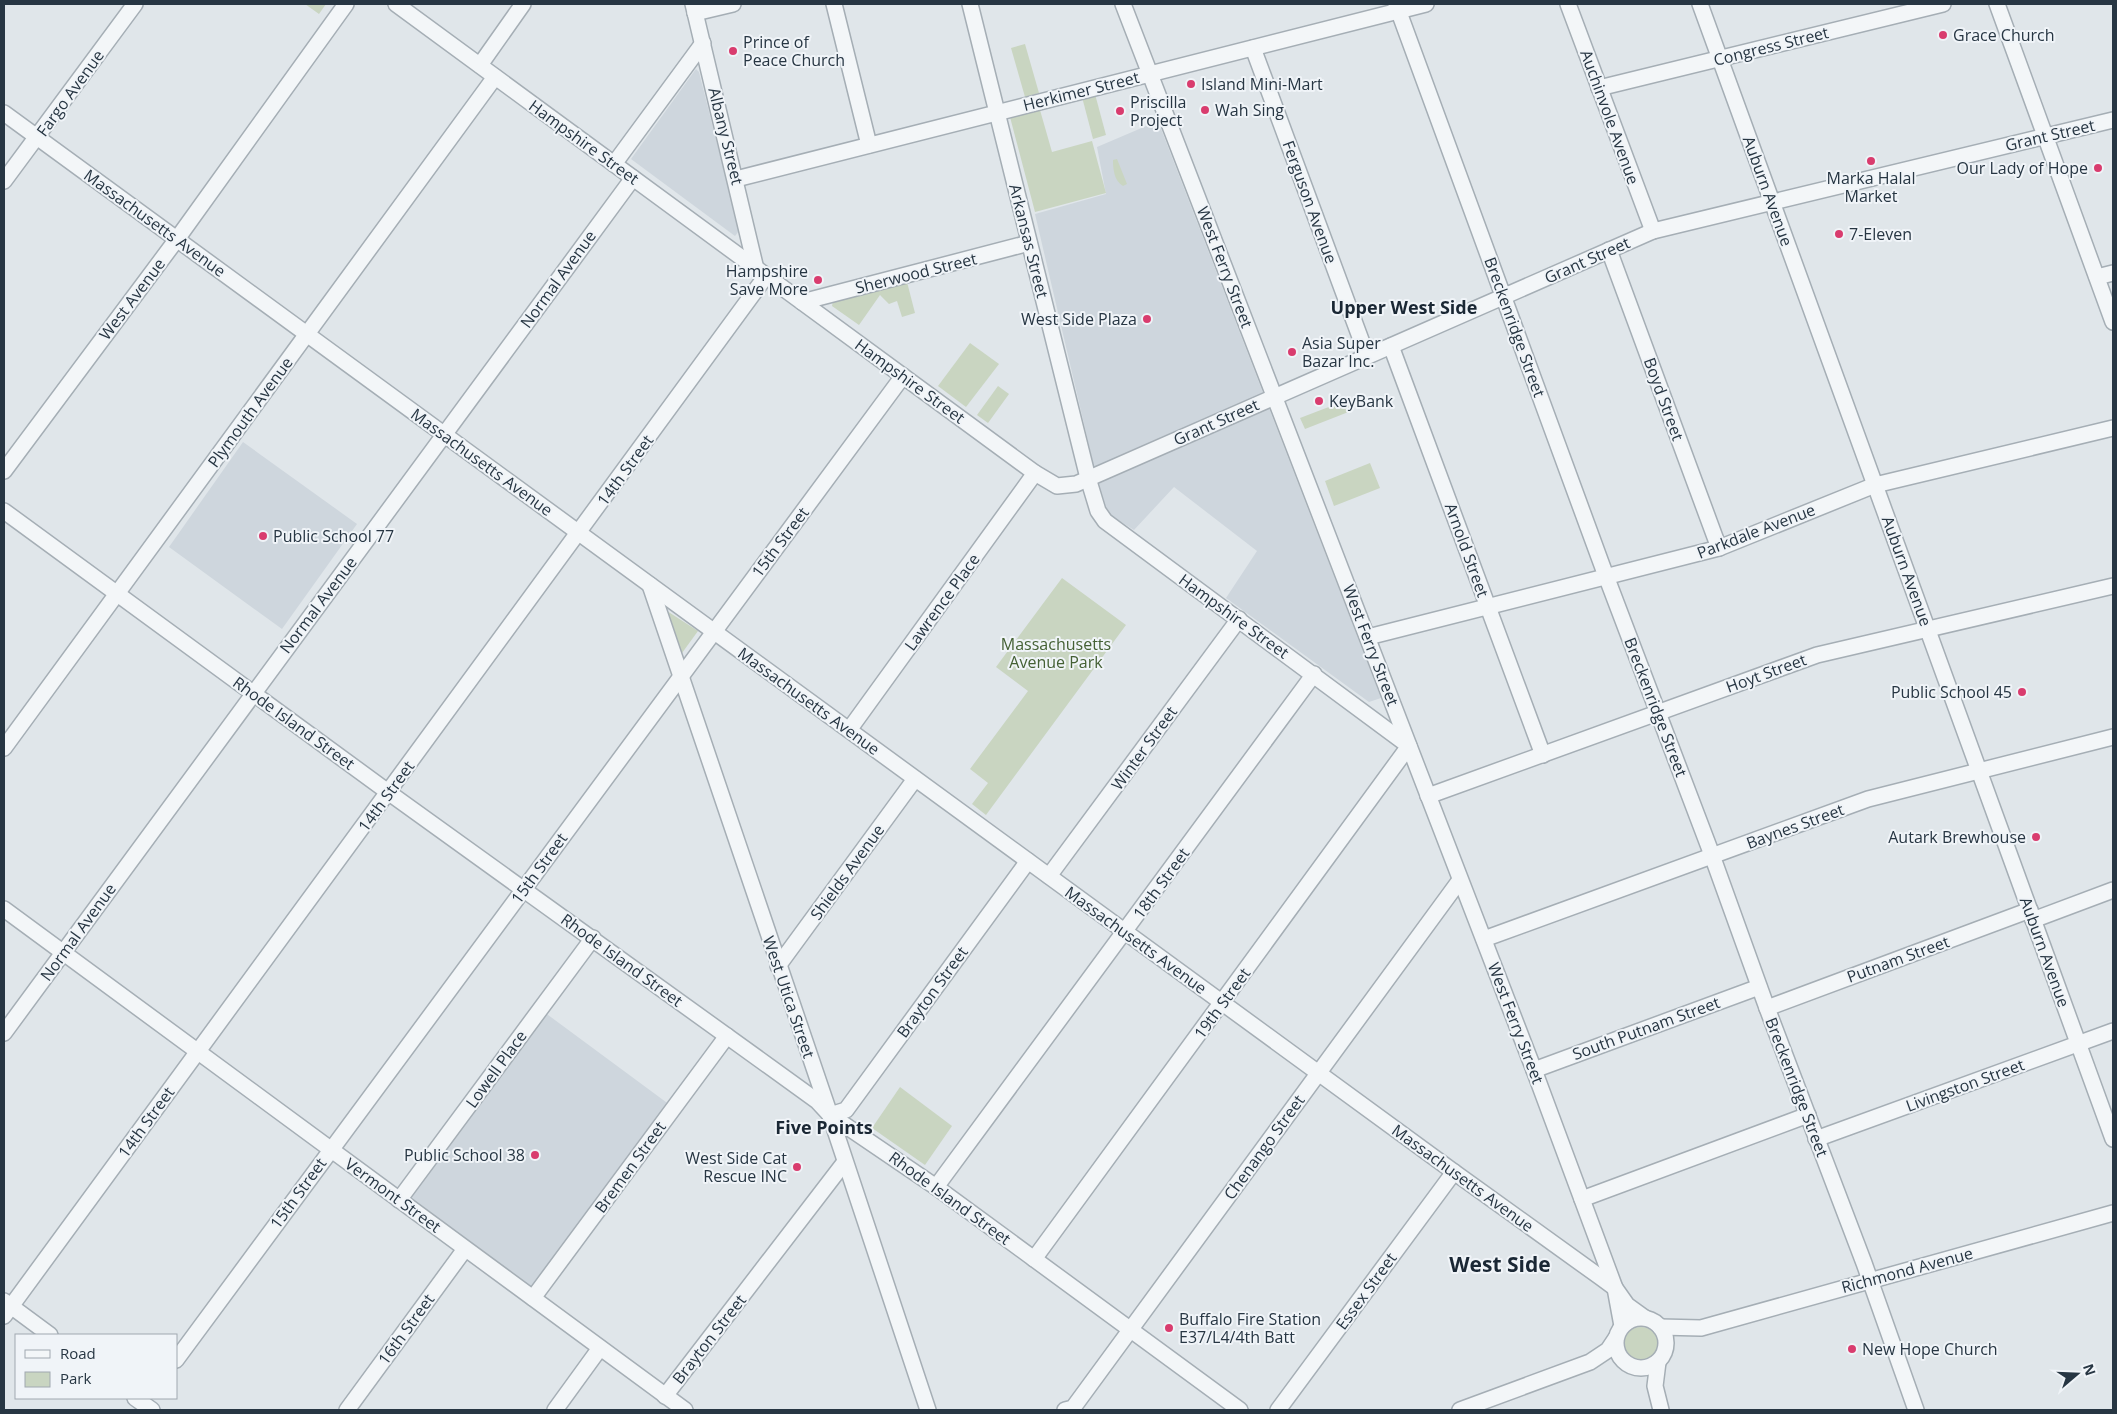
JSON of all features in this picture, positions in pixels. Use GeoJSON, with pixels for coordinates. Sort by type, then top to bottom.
{"type":"FeatureCollection","features":[{"type":"Feature","properties":{"kind":"street","name":"Fargo Avenue"},"geometry":{"type":"LineString","coordinates":[[4,181],[135,4]]}},
{"type":"Feature","properties":{"kind":"street","name":"West Avenue"},"geometry":{"type":"LineString","coordinates":[[4,471],[177,238],[346,4]]}},
{"type":"Feature","properties":{"kind":"street","name":"Hampshire Street"},"geometry":{"type":"LineString","coordinates":[[396,4],[1035,473],[1057,486],[1076,484],[1088,478],[1098,510],[1105,521],[1409,746]]}},
{"type":"Feature","properties":{"kind":"street"},"geometry":{"type":"LineString","coordinates":[[480,65],[523,4]]}},
{"type":"Feature","properties":{"kind":"street"},"geometry":{"type":"LineString","coordinates":[[694,8],[733,4]]}},
{"type":"Feature","properties":{"kind":"street"},"geometry":{"type":"LineString","coordinates":[[834,4],[869,145]]}},
{"type":"Feature","properties":{"kind":"street","name":"Arkansas Street"},"geometry":{"type":"LineString","coordinates":[[970,4],[1088,478]]}},
{"type":"Feature","properties":{"kind":"street","name":"West Ferry Street"},"geometry":{"type":"LineString","coordinates":[[1123,4],[1484,939],[1615,1288],[1623,1301],[1645,1318]]}},
{"type":"Feature","properties":{"kind":"street","name":"Herkimer Street"},"geometry":{"type":"LineString","coordinates":[[736,178],[1253,48],[1397,7],[1426,4]]}},
{"type":"Feature","properties":{"kind":"street","name":"Auchinvole Avenue"},"geometry":{"type":"LineString","coordinates":[[1568,4],[1653,231]]}},
{"type":"Feature","properties":{"kind":"street","name":"Auburn Avenue"},"geometry":{"type":"LineString","coordinates":[[1700,4],[2113,1139]]}},
{"type":"Feature","properties":{"kind":"street","name":"Congress Street"},"geometry":{"type":"LineString","coordinates":[[1599,88],[1943,4]]}},
{"type":"Feature","properties":{"kind":"street"},"geometry":{"type":"LineString","coordinates":[[1997,4],[2113,322]]}},
{"type":"Feature","properties":{"kind":"street","name":"Breckenridge Street"},"geometry":{"type":"LineString","coordinates":[[1397,7],[1759,987],[1870,1280],[1916,1410]]}},
{"type":"Feature","properties":{"kind":"street","name":"Albany Street"},"geometry":{"type":"LineString","coordinates":[[694,8],[761,272]]}},
{"type":"Feature","properties":{"kind":"street"},"geometry":{"type":"LineString","coordinates":[[614,164],[702,43]]}},
{"type":"Feature","properties":{"kind":"street","name":"Ferguson Avenue"},"geometry":{"type":"LineString","coordinates":[[1253,48],[1367,356]]}},
{"type":"Feature","properties":{"kind":"street","name":"Plymouth Avenue"},"geometry":{"type":"LineString","coordinates":[[4,748],[495,77]]}},
{"type":"Feature","properties":{"kind":"street","name":"Massachusetts Avenue"},"geometry":{"type":"LineString","coordinates":[[4,113],[1615,1288]]}},
{"type":"Feature","properties":{"kind":"street","name":"Grant Street"},"geometry":{"type":"LineString","coordinates":[[1088,478],[1653,231],[2113,120]]}},
{"type":"Feature","properties":{"kind":"street","name":"Normal Avenue"},"geometry":{"type":"LineString","coordinates":[[4,1033],[253,692],[633,178]]}},
{"type":"Feature","properties":{"kind":"street","name":"Sherwood Street"},"geometry":{"type":"LineString","coordinates":[[802,302],[1029,243]]}},
{"type":"Feature","properties":{"kind":"street","name":"Boyd Street"},"geometry":{"type":"LineString","coordinates":[[1609,250],[1719,548]]}},
{"type":"Feature","properties":{"kind":"street","name":"14th Street"},"geometry":{"type":"LineString","coordinates":[[6,1308],[198,1052],[579,533],[761,272]]}},
{"type":"Feature","properties":{"kind":"street"},"geometry":{"type":"LineString","coordinates":[[2097,277],[2113,273]]}},
{"type":"Feature","properties":{"kind":"street","name":"Arnold Street"},"geometry":{"type":"LineString","coordinates":[[1391,346],[1543,755]]}},
{"type":"Feature","properties":{"kind":"street","name":"15th Street"},"geometry":{"type":"LineString","coordinates":[[178,1357],[903,376]]}},
{"type":"Feature","properties":{"kind":"street","name":"Parkdale Avenue"},"geometry":{"type":"LineString","coordinates":[[1368,638],[1719,548],[1875,485],[2113,428]]}},
{"type":"Feature","properties":{"kind":"street","name":"Lawrence Place"},"geometry":{"type":"LineString","coordinates":[[849,730],[1035,473]]}},
{"type":"Feature","properties":{"kind":"street","name":"Rhode Island Street"},"geometry":{"type":"LineString","coordinates":[[4,511],[388,792],[593,938],[817,1102],[830,1115],[936,1187],[1240,1410]]}},
{"type":"Feature","properties":{"kind":"street","name":"West Utica Street"},"geometry":{"type":"LineString","coordinates":[[650,584],[928,1410]]}},
{"type":"Feature","properties":{"kind":"street","name":"Hoyt Street"},"geometry":{"type":"LineString","coordinates":[[1428,796],[1817,655],[2113,586]]}},
{"type":"Feature","properties":{"kind":"street","name":"Winter Street"},"geometry":{"type":"LineString","coordinates":[[1049,876],[1239,619]]}},
{"type":"Feature","properties":{"kind":"street","name":"18th Street"},"geometry":{"type":"LineString","coordinates":[[936,1187],[1314,674]]}},
{"type":"Feature","properties":{"kind":"street","name":"Baynes Street"},"geometry":{"type":"LineString","coordinates":[[1484,939],[1868,799],[2113,737]]}},
{"type":"Feature","properties":{"kind":"street","name":"19th Street"},"geometry":{"type":"LineString","coordinates":[[1034,1259],[1409,746]]}},
{"type":"Feature","properties":{"kind":"street","name":"Shields Avenue"},"geometry":{"type":"LineString","coordinates":[[778,966],[915,778]]}},
{"type":"Feature","properties":{"kind":"street","name":"Brayton Street"},"geometry":{"type":"LineString","coordinates":[[830,1115],[846,1110],[1028,861]]}},
{"type":"Feature","properties":{"kind":"street","name":"Chenango Street"},"geometry":{"type":"LineString","coordinates":[[1065,1410],[1074,1408],[1460,880]]}},
{"type":"Feature","properties":{"kind":"street","name":"Putnam Street"},"geometry":{"type":"LineString","coordinates":[[1767,1008],[2032,915],[2113,890]]}},
{"type":"Feature","properties":{"kind":"street","name":"Vermont Street"},"geometry":{"type":"LineString","coordinates":[[4,909],[685,1410]]}},
{"type":"Feature","properties":{"kind":"street","name":"Lowell Place"},"geometry":{"type":"LineString","coordinates":[[399,1200],[593,938]]}},
{"type":"Feature","properties":{"kind":"street","name":"South Putnam Street"},"geometry":{"type":"LineString","coordinates":[[1534,1070],[1759,987]]}},
{"type":"Feature","properties":{"kind":"street","name":"Livingston Street"},"geometry":{"type":"LineString","coordinates":[[1816,1139],[2113,1031]]}},
{"type":"Feature","properties":{"kind":"street","name":"Bremen Street"},"geometry":{"type":"LineString","coordinates":[[533,1298],[727,1036]]}},
{"type":"Feature","properties":{"kind":"street"},"geometry":{"type":"LineString","coordinates":[[1582,1199],[1808,1115]]}},
{"type":"Feature","properties":{"kind":"street","name":"Brayton Street"},"geometry":{"type":"LineString","coordinates":[[665,1396],[844,1163]]}},
{"type":"Feature","properties":{"kind":"street","name":"Essex Street"},"geometry":{"type":"LineString","coordinates":[[1278,1410],[1454,1172]]}},
{"type":"Feature","properties":{"kind":"street","name":"Richmond Avenue"},"geometry":{"type":"LineString","coordinates":[[1666,1348],[1701,1328],[2113,1213]]}},
{"type":"Feature","properties":{"kind":"street","name":"16th Street"},"geometry":{"type":"LineString","coordinates":[[347,1410],[465,1249]]}},
{"type":"Feature","properties":{"kind":"street","name":"West Ferry Street"},"geometry":{"type":"LineString","coordinates":[[1615,1288],[1619,1332]]}},
{"type":"Feature","properties":{"kind":"street"},"geometry":{"type":"LineString","coordinates":[[6,1308],[48,1334]]}},
{"type":"Feature","properties":{"kind":"street"},"geometry":{"type":"LineString","coordinates":[[1460,1410],[1575,1368],[1603,1354],[1619,1332],[1631,1320],[1645,1318],[1660,1327],[1665,1337],[1666,1348],[1658,1362],[1655,1382],[1659,1404]]}},
{"type":"Feature","properties":{"kind":"street","name":"Richmond Avenue"},"geometry":{"type":"LineString","coordinates":[[1660,1327],[1701,1328]]}},
{"type":"Feature","properties":{"kind":"street"},"geometry":{"type":"LineString","coordinates":[[1619,1332],[1616,1350],[1631,1366],[1659,1404]]}},
{"type":"Feature","properties":{"kind":"street"},"geometry":{"type":"LineString","coordinates":[[554,1410],[600,1348]]}},
{"type":"Feature","properties":{"kind":"street"},"geometry":{"type":"LineString","coordinates":[[1575,1368],[1607,1362],[1647,1368],[1658,1362]]}},
{"type":"Feature","properties":{"kind":"shaded area"},"geometry":{"type":"Polygon","coordinates":[[[696,69],[699,72],[739,231],[735,236],[631,159],[696,69]]]}},
{"type":"Feature","properties":{"kind":"shaded area"},"geometry":{"type":"Polygon","coordinates":[[[1158,121],[1381,698],[1369,702],[1226,598],[1257,551],[1174,487],[1134,530],[1110,515],[1102,501],[1035,214],[1106,194],[1097,147],[1158,121]]]}},
{"type":"Feature","properties":{"kind":"shaded area","name":"Public School 77"},"geometry":{"type":"Polygon","coordinates":[[[243,442],[357,524],[282,629],[169,547],[243,442]]]}},
{"type":"Feature","properties":{"kind":"shaded area","name":"Public School 38"},"geometry":{"type":"Polygon","coordinates":[[[540,1009],[674,1108],[533,1298],[399,1200],[540,1009]]]}},
{"type":"Feature","properties":{"kind":"green space"},"geometry":{"type":"Polygon","coordinates":[[[305,4],[326,4],[319,14],[305,4]]]}},
{"type":"Feature","properties":{"kind":"green space"},"geometry":{"type":"Polygon","coordinates":[[[1025,44],[1039,93],[1025,97],[1011,48],[1025,44]]]}},
{"type":"Feature","properties":{"kind":"green space"},"geometry":{"type":"Polygon","coordinates":[[[1095,94],[1106,135],[1093,139],[1082,97],[1095,94]]]}},
{"type":"Feature","properties":{"kind":"green space"},"geometry":{"type":"Polygon","coordinates":[[[1040,110],[1052,152],[1092,141],[1106,193],[1035,212],[1010,117],[1040,110]]]}},
{"type":"Feature","properties":{"kind":"green space"},"geometry":{"type":"Polygon","coordinates":[[[1117,159],[1127,184],[1123,186],[1116,178],[1114,171],[1113,160],[1117,159]]]}},
{"type":"Feature","properties":{"kind":"green space"},"geometry":{"type":"Polygon","coordinates":[[[907,282],[915,313],[902,317],[897,301],[889,304],[880,295],[859,325],[832,306],[833,301],[907,282]]]}},
{"type":"Feature","properties":{"kind":"green space"},"geometry":{"type":"Polygon","coordinates":[[[970,343],[999,364],[966,407],[938,386],[970,343]]]}},
{"type":"Feature","properties":{"kind":"green space"},"geometry":{"type":"Polygon","coordinates":[[[998,386],[1009,394],[988,423],[977,415],[998,386]]]}},
{"type":"Feature","properties":{"kind":"green space"},"geometry":{"type":"Polygon","coordinates":[[[1347,400],[1351,411],[1305,429],[1300,418],[1347,400]]]}},
{"type":"Feature","properties":{"kind":"green space"},"geometry":{"type":"Polygon","coordinates":[[[1370,463],[1380,488],[1334,506],[1325,481],[1370,463]]]}},
{"type":"Feature","properties":{"kind":"green space","name":"Massachusetts Avenue Park"},"geometry":{"type":"Polygon","coordinates":[[[1062,578],[1126,625],[986,815],[972,804],[988,783],[970,769],[1028,691],[996,667],[1062,578]]]}},
{"type":"Feature","properties":{"kind":"green space"},"geometry":{"type":"Polygon","coordinates":[[[667,611],[698,631],[682,653],[667,611]]]}},
{"type":"Feature","properties":{"kind":"green space"},"geometry":{"type":"Polygon","coordinates":[[[900,1087],[952,1126],[925,1165],[872,1128],[900,1087]]]}},
{"type":"Feature","properties":{"kind":"green space"},"geometry":{"type":"Polygon","coordinates":[[[1641,1327],[1653,1332],[1658,1344],[1653,1356],[1641,1361],[1629,1356],[1624,1344],[1629,1332],[1641,1327]]]}},
{"type":"Feature","properties":{"kind":"place","name":"Grace Church"},"geometry":{"type":"Point","coordinates":[1943,35]}},
{"type":"Feature","properties":{"kind":"place","name":"Prince of Peace Church"},"geometry":{"type":"Point","coordinates":[733,51]}},
{"type":"Feature","properties":{"kind":"place","name":"Island Mini-Mart"},"geometry":{"type":"Point","coordinates":[1191,84]}},
{"type":"Feature","properties":{"kind":"place","name":"Wah Sing"},"geometry":{"type":"Point","coordinates":[1205,110]}},
{"type":"Feature","properties":{"kind":"place","name":"Priscilla Project"},"geometry":{"type":"Point","coordinates":[1120,111]}},
{"type":"Feature","properties":{"kind":"place","name":"Marka Halal Market"},"geometry":{"type":"Point","coordinates":[1871,161]}},
{"type":"Feature","properties":{"kind":"place","name":"Our Lady of Hope"},"geometry":{"type":"Point","coordinates":[2098,168]}},
{"type":"Feature","properties":{"kind":"place","name":"7-Eleven"},"geometry":{"type":"Point","coordinates":[1839,234]}},
{"type":"Feature","properties":{"kind":"place","name":"Hampshire Save More"},"geometry":{"type":"Point","coordinates":[818,280]}},
{"type":"Feature","properties":{"kind":"place","name":"West Side Plaza"},"geometry":{"type":"Point","coordinates":[1147,319]}},
{"type":"Feature","properties":{"kind":"place","name":"Asia Super Bazar Inc."},"geometry":{"type":"Point","coordinates":[1292,352]}},
{"type":"Feature","properties":{"kind":"place","name":"KeyBank"},"geometry":{"type":"Point","coordinates":[1319,401]}},
{"type":"Feature","properties":{"kind":"place","name":"Public School 77"},"geometry":{"type":"Point","coordinates":[263,536]}},
{"type":"Feature","properties":{"kind":"place","name":"Public School 45"},"geometry":{"type":"Point","coordinates":[2022,692]}},
{"type":"Feature","properties":{"kind":"place","name":"Autark Brewhouse"},"geometry":{"type":"Point","coordinates":[2036,837]}},
{"type":"Feature","properties":{"kind":"place","name":"Public School 38"},"geometry":{"type":"Point","coordinates":[535,1155]}},
{"type":"Feature","properties":{"kind":"place","name":"West Side Cat Rescue INC"},"geometry":{"type":"Point","coordinates":[797,1167]}},
{"type":"Feature","properties":{"kind":"place","name":"Buffalo Fire Station E37/L4/4th Batt"},"geometry":{"type":"Point","coordinates":[1169,1328]}},
{"type":"Feature","properties":{"kind":"place","name":"New Hope Church"},"geometry":{"type":"Point","coordinates":[1852,1349]}},
{"type":"Feature","properties":{"kind":"district","name":"Upper West Side"},"geometry":{"type":"Point","coordinates":[1404,307]}},
{"type":"Feature","properties":{"kind":"district","name":"Five Points"},"geometry":{"type":"Point","coordinates":[824,1127]}},
{"type":"Feature","properties":{"kind":"district","name":"West Side"},"geometry":{"type":"Point","coordinates":[1500,1264]}}]}
